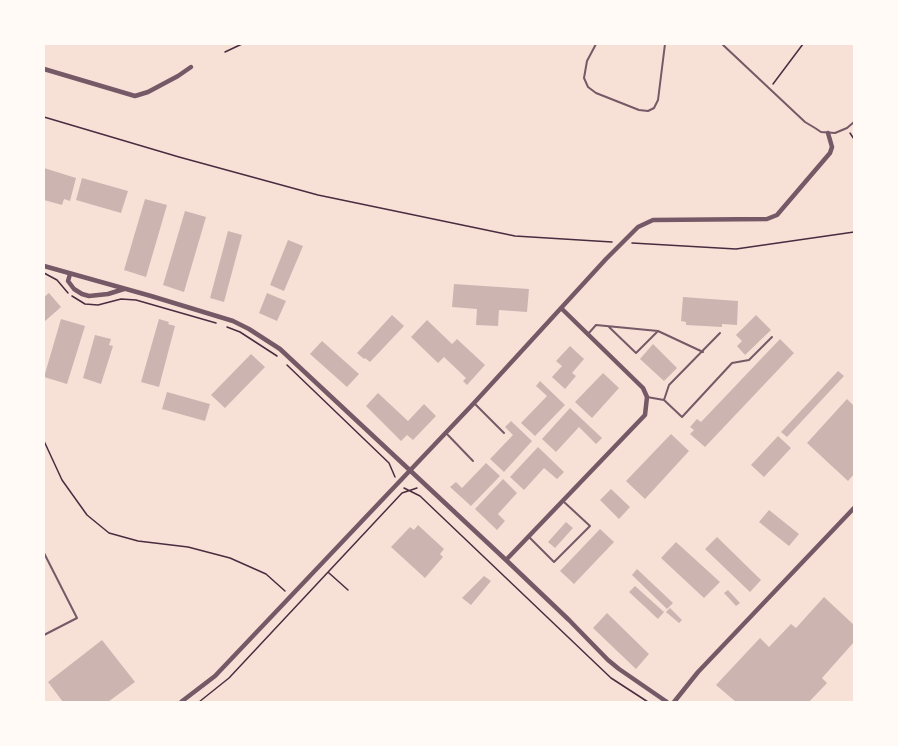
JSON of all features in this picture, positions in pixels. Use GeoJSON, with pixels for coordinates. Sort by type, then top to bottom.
{"type":"FeatureCollection","features":[{"type":"Feature","properties":{"kind":"street"},"geometry":{"type":"LineString","coordinates":[[44,69],[135,96],[158,87],[192,67]]}},
{"type":"Feature","properties":{"kind":"street"},"geometry":{"type":"LineString","coordinates":[[181,702],[215,676],[638,227],[653,220],[767,219],[777,214],[830,153],[828,133]]}},
{"type":"Feature","properties":{"kind":"street"},"geometry":{"type":"LineString","coordinates":[[44,266],[233,321],[280,349],[506,560],[608,660],[667,702]]}},
{"type":"Feature","properties":{"kind":"street"},"geometry":{"type":"LineString","coordinates":[[69,274],[68,281],[74,289],[89,296],[125,289]]}},
{"type":"Feature","properties":{"kind":"street"},"geometry":{"type":"LineString","coordinates":[[506,560],[645,415],[646,397],[643,388],[561,308]]}},
{"type":"Feature","properties":{"kind":"street"},"geometry":{"type":"LineString","coordinates":[[674,702],[698,672],[855,508]]}},
{"type":"Feature","properties":{"kind":"lane"},"geometry":{"type":"LineString","coordinates":[[596,44],[587,61],[584,78],[588,87],[596,93],[628,106],[648,111],[654,108],[658,100],[665,44]]}},
{"type":"Feature","properties":{"kind":"lane"},"geometry":{"type":"LineString","coordinates":[[722,44],[805,122],[815,128],[835,133],[855,122]]}},
{"type":"Feature","properties":{"kind":"lane"},"geometry":{"type":"LineString","coordinates":[[588,334],[596,325],[658,331],[703,352]]}},
{"type":"Feature","properties":{"kind":"lane"},"geometry":{"type":"LineString","coordinates":[[609,326],[636,354],[658,331]]}},
{"type":"Feature","properties":{"kind":"lane"},"geometry":{"type":"LineString","coordinates":[[663,400],[669,385],[720,333]]}},
{"type":"Feature","properties":{"kind":"lane"},"geometry":{"type":"LineString","coordinates":[[646,397],[663,400],[682,417],[732,363],[749,360],[772,337]]}},
{"type":"Feature","properties":{"kind":"lane"},"geometry":{"type":"LineString","coordinates":[[474,403],[504,433]]}},
{"type":"Feature","properties":{"kind":"lane"},"geometry":{"type":"LineString","coordinates":[[446,432],[473,461]]}},
{"type":"Feature","properties":{"kind":"lane"},"geometry":{"type":"LineString","coordinates":[[529,537],[554,562],[590,526],[563,501]]}},
{"type":"Feature","properties":{"kind":"lane"},"geometry":{"type":"LineString","coordinates":[[44,553],[77,618],[44,636]]}},
{"type":"Feature","properties":{"kind":"path"},"geometry":{"type":"LineString","coordinates":[[225,52],[242,44]]}},
{"type":"Feature","properties":{"kind":"path"},"geometry":{"type":"LineString","coordinates":[[770,88],[803,44]]}},
{"type":"Feature","properties":{"kind":"path"},"geometry":{"type":"LineString","coordinates":[[44,117],[318,195],[514,236],[597,241]]}},
{"type":"Feature","properties":{"kind":"path"},"geometry":{"type":"LineString","coordinates":[[847,128],[855,139]]}},
{"type":"Feature","properties":{"kind":"path"},"geometry":{"type":"LineString","coordinates":[[654,245],[736,249],[855,232]]}},
{"type":"Feature","properties":{"kind":"path"},"geometry":{"type":"LineString","coordinates":[[44,273],[57,280],[73,297],[85,304],[106,304],[121,299],[136,300],[216,323]]}},
{"type":"Feature","properties":{"kind":"path"},"geometry":{"type":"LineString","coordinates":[[225,326],[240,332],[278,357]]}},
{"type":"Feature","properties":{"kind":"path"},"geometry":{"type":"LineString","coordinates":[[287,365],[389,462],[396,479],[404,487],[420,496],[611,678],[648,702]]}},
{"type":"Feature","properties":{"kind":"path"},"geometry":{"type":"LineString","coordinates":[[44,441],[62,480],[87,515],[109,533],[138,541],[188,547],[230,558],[266,574],[298,605]]}},
{"type":"Feature","properties":{"kind":"path"},"geometry":{"type":"LineString","coordinates":[[199,702],[229,678],[402,493],[416,489],[422,482]]}},
{"type":"Feature","properties":{"kind":"path"},"geometry":{"type":"LineString","coordinates":[[328,572],[348,590]]}},
{"type":"Feature","properties":{"kind":"building"},"geometry":{"type":"Polygon","coordinates":[[[44,168],[76,178],[70,201],[64,199],[62,205],[44,200],[44,168]]]}},
{"type":"Feature","properties":{"kind":"building"},"geometry":{"type":"Polygon","coordinates":[[[82,178],[128,191],[121,213],[76,200],[82,178]]]}},
{"type":"Feature","properties":{"kind":"building"},"geometry":{"type":"Polygon","coordinates":[[[145,199],[167,205],[146,277],[124,270],[145,199]]]}},
{"type":"Feature","properties":{"kind":"building"},"geometry":{"type":"Polygon","coordinates":[[[185,211],[206,217],[184,292],[163,285],[185,211]]]}},
{"type":"Feature","properties":{"kind":"building"},"geometry":{"type":"Polygon","coordinates":[[[228,231],[242,235],[224,302],[210,298],[228,231]]]}},
{"type":"Feature","properties":{"kind":"building"},"geometry":{"type":"Polygon","coordinates":[[[288,240],[303,246],[284,291],[270,285],[288,240]]]}},
{"type":"Feature","properties":{"kind":"building"},"geometry":{"type":"Polygon","coordinates":[[[454,284],[529,289],[527,312],[499,310],[498,326],[476,325],[477,309],[452,307],[454,284]]]}},
{"type":"Feature","properties":{"kind":"building"},"geometry":{"type":"Polygon","coordinates":[[[49,293],[61,307],[44,322],[44,297],[49,293]]]}},
{"type":"Feature","properties":{"kind":"building"},"geometry":{"type":"Polygon","coordinates":[[[267,293],[286,301],[277,321],[259,313],[267,293]]]}},
{"type":"Feature","properties":{"kind":"building"},"geometry":{"type":"Polygon","coordinates":[[[683,297],[738,301],[737,325],[722,324],[722,327],[686,325],[686,322],[681,321],[683,297]]]}},
{"type":"Feature","properties":{"kind":"building"},"geometry":{"type":"Polygon","coordinates":[[[392,315],[404,326],[370,362],[364,359],[357,353],[392,315]]]}},
{"type":"Feature","properties":{"kind":"building"},"geometry":{"type":"Polygon","coordinates":[[[756,315],[771,330],[745,355],[737,346],[742,341],[736,335],[756,315]]]}},
{"type":"Feature","properties":{"kind":"building"},"geometry":{"type":"Polygon","coordinates":[[[61,319],[85,326],[67,384],[44,377],[61,319]]]}},
{"type":"Feature","properties":{"kind":"building"},"geometry":{"type":"Polygon","coordinates":[[[159,319],[175,326],[159,387],[141,382],[159,319]]]}},
{"type":"Feature","properties":{"kind":"building"},"geometry":{"type":"Polygon","coordinates":[[[427,320],[452,344],[457,339],[485,365],[467,385],[463,381],[466,378],[444,357],[438,363],[411,337],[427,320]]]}},
{"type":"Feature","properties":{"kind":"building"},"geometry":{"type":"Polygon","coordinates":[[[95,335],[111,339],[109,345],[113,346],[101,384],[83,378],[95,335]]]}},
{"type":"Feature","properties":{"kind":"building"},"geometry":{"type":"Polygon","coordinates":[[[780,339],[794,353],[705,447],[690,434],[694,430],[690,427],[697,419],[701,422],[780,339]]]}},
{"type":"Feature","properties":{"kind":"building"},"geometry":{"type":"Polygon","coordinates":[[[322,341],[359,374],[347,387],[310,354],[322,341]]]}},
{"type":"Feature","properties":{"kind":"building"},"geometry":{"type":"Polygon","coordinates":[[[653,344],[677,368],[664,381],[640,359],[653,344]]]}},
{"type":"Feature","properties":{"kind":"building"},"geometry":{"type":"Polygon","coordinates":[[[570,346],[584,359],[572,373],[576,376],[565,389],[552,377],[562,366],[556,361],[570,346]]]}},
{"type":"Feature","properties":{"kind":"building"},"geometry":{"type":"Polygon","coordinates":[[[251,354],[265,367],[225,408],[211,395],[251,354]]]}},
{"type":"Feature","properties":{"kind":"building"},"geometry":{"type":"Polygon","coordinates":[[[838,371],[844,376],[787,437],[781,432],[838,371]]]}},
{"type":"Feature","properties":{"kind":"building"},"geometry":{"type":"Polygon","coordinates":[[[603,373],[619,388],[592,418],[575,402],[603,373]]]}},
{"type":"Feature","properties":{"kind":"building"},"geometry":{"type":"Polygon","coordinates":[[[540,381],[565,405],[535,436],[521,423],[547,396],[536,386],[540,381]]]}},
{"type":"Feature","properties":{"kind":"building"},"geometry":{"type":"Polygon","coordinates":[[[167,392],[210,404],[205,421],[162,409],[167,392]]]}},
{"type":"Feature","properties":{"kind":"building"},"geometry":{"type":"Polygon","coordinates":[[[378,393],[408,421],[424,404],[436,416],[413,440],[407,435],[401,441],[366,406],[378,393]]]}},
{"type":"Feature","properties":{"kind":"building"},"geometry":{"type":"Polygon","coordinates":[[[847,399],[854,406],[854,474],[848,481],[807,443],[847,399]]]}},
{"type":"Feature","properties":{"kind":"building"},"geometry":{"type":"Polygon","coordinates":[[[570,408],[602,438],[596,444],[579,427],[556,452],[542,439],[570,408]]]}},
{"type":"Feature","properties":{"kind":"building"},"geometry":{"type":"Polygon","coordinates":[[[511,421],[532,441],[504,472],[490,459],[513,435],[505,427],[511,421]]]}},
{"type":"Feature","properties":{"kind":"building"},"geometry":{"type":"Polygon","coordinates":[[[671,434],[689,451],[645,499],[626,481],[671,434]]]}},
{"type":"Feature","properties":{"kind":"building"},"geometry":{"type":"Polygon","coordinates":[[[778,436],[791,448],[764,477],[751,465],[778,436]]]}},
{"type":"Feature","properties":{"kind":"building"},"geometry":{"type":"Polygon","coordinates":[[[538,447],[564,472],[557,479],[544,468],[524,490],[510,477],[538,447]]]}},
{"type":"Feature","properties":{"kind":"building"},"geometry":{"type":"Polygon","coordinates":[[[486,463],[500,476],[471,506],[450,487],[456,482],[462,488],[486,463]]]}},
{"type":"Feature","properties":{"kind":"building"},"geometry":{"type":"Polygon","coordinates":[[[503,479],[517,493],[498,514],[505,521],[497,530],[475,509],[503,479]]]}},
{"type":"Feature","properties":{"kind":"building"},"geometry":{"type":"Polygon","coordinates":[[[611,489],[630,507],[619,519],[600,500],[611,489]]]}},
{"type":"Feature","properties":{"kind":"building"},"geometry":{"type":"Polygon","coordinates":[[[769,510],[799,534],[789,546],[759,522],[769,510]]]}},
{"type":"Feature","properties":{"kind":"building"},"geometry":{"type":"Polygon","coordinates":[[[566,522],[573,528],[555,548],[548,542],[566,522]]]}},
{"type":"Feature","properties":{"kind":"building"},"geometry":{"type":"Polygon","coordinates":[[[418,525],[444,549],[440,554],[443,557],[425,578],[391,547],[410,527],[414,530],[418,525]]]}},
{"type":"Feature","properties":{"kind":"building"},"geometry":{"type":"Polygon","coordinates":[[[600,529],[614,542],[574,584],[560,571],[600,529]]]}},
{"type":"Feature","properties":{"kind":"building"},"geometry":{"type":"Polygon","coordinates":[[[717,537],[761,580],[750,592],[705,549],[717,537]]]}},
{"type":"Feature","properties":{"kind":"building"},"geometry":{"type":"Polygon","coordinates":[[[676,542],[720,582],[704,598],[661,558],[676,542]]]}},
{"type":"Feature","properties":{"kind":"building"},"geometry":{"type":"Polygon","coordinates":[[[637,569],[673,603],[667,609],[632,575],[637,569]]]}},
{"type":"Feature","properties":{"kind":"building"},"geometry":{"type":"Polygon","coordinates":[[[484,576],[491,581],[471,605],[462,598],[484,576]]]}},
{"type":"Feature","properties":{"kind":"building"},"geometry":{"type":"Polygon","coordinates":[[[635,586],[664,612],[658,619],[629,592],[635,586]]]}},
{"type":"Feature","properties":{"kind":"building"},"geometry":{"type":"Polygon","coordinates":[[[728,590],[740,603],[736,606],[724,593],[728,590]]]}},
{"type":"Feature","properties":{"kind":"building"},"geometry":{"type":"Polygon","coordinates":[[[824,597],[854,625],[854,642],[822,678],[827,683],[809,702],[736,702],[716,685],[760,638],[769,647],[791,624],[796,628],[824,597]]]}},
{"type":"Feature","properties":{"kind":"building"},"geometry":{"type":"Polygon","coordinates":[[[670,608],[682,620],[679,623],[666,612],[670,608]]]}},
{"type":"Feature","properties":{"kind":"building"},"geometry":{"type":"Polygon","coordinates":[[[607,613],[649,654],[636,669],[593,628],[607,613]]]}},
{"type":"Feature","properties":{"kind":"building"},"geometry":{"type":"Polygon","coordinates":[[[102,640],[135,682],[108,702],[63,702],[48,682],[102,640]]]}}]}
